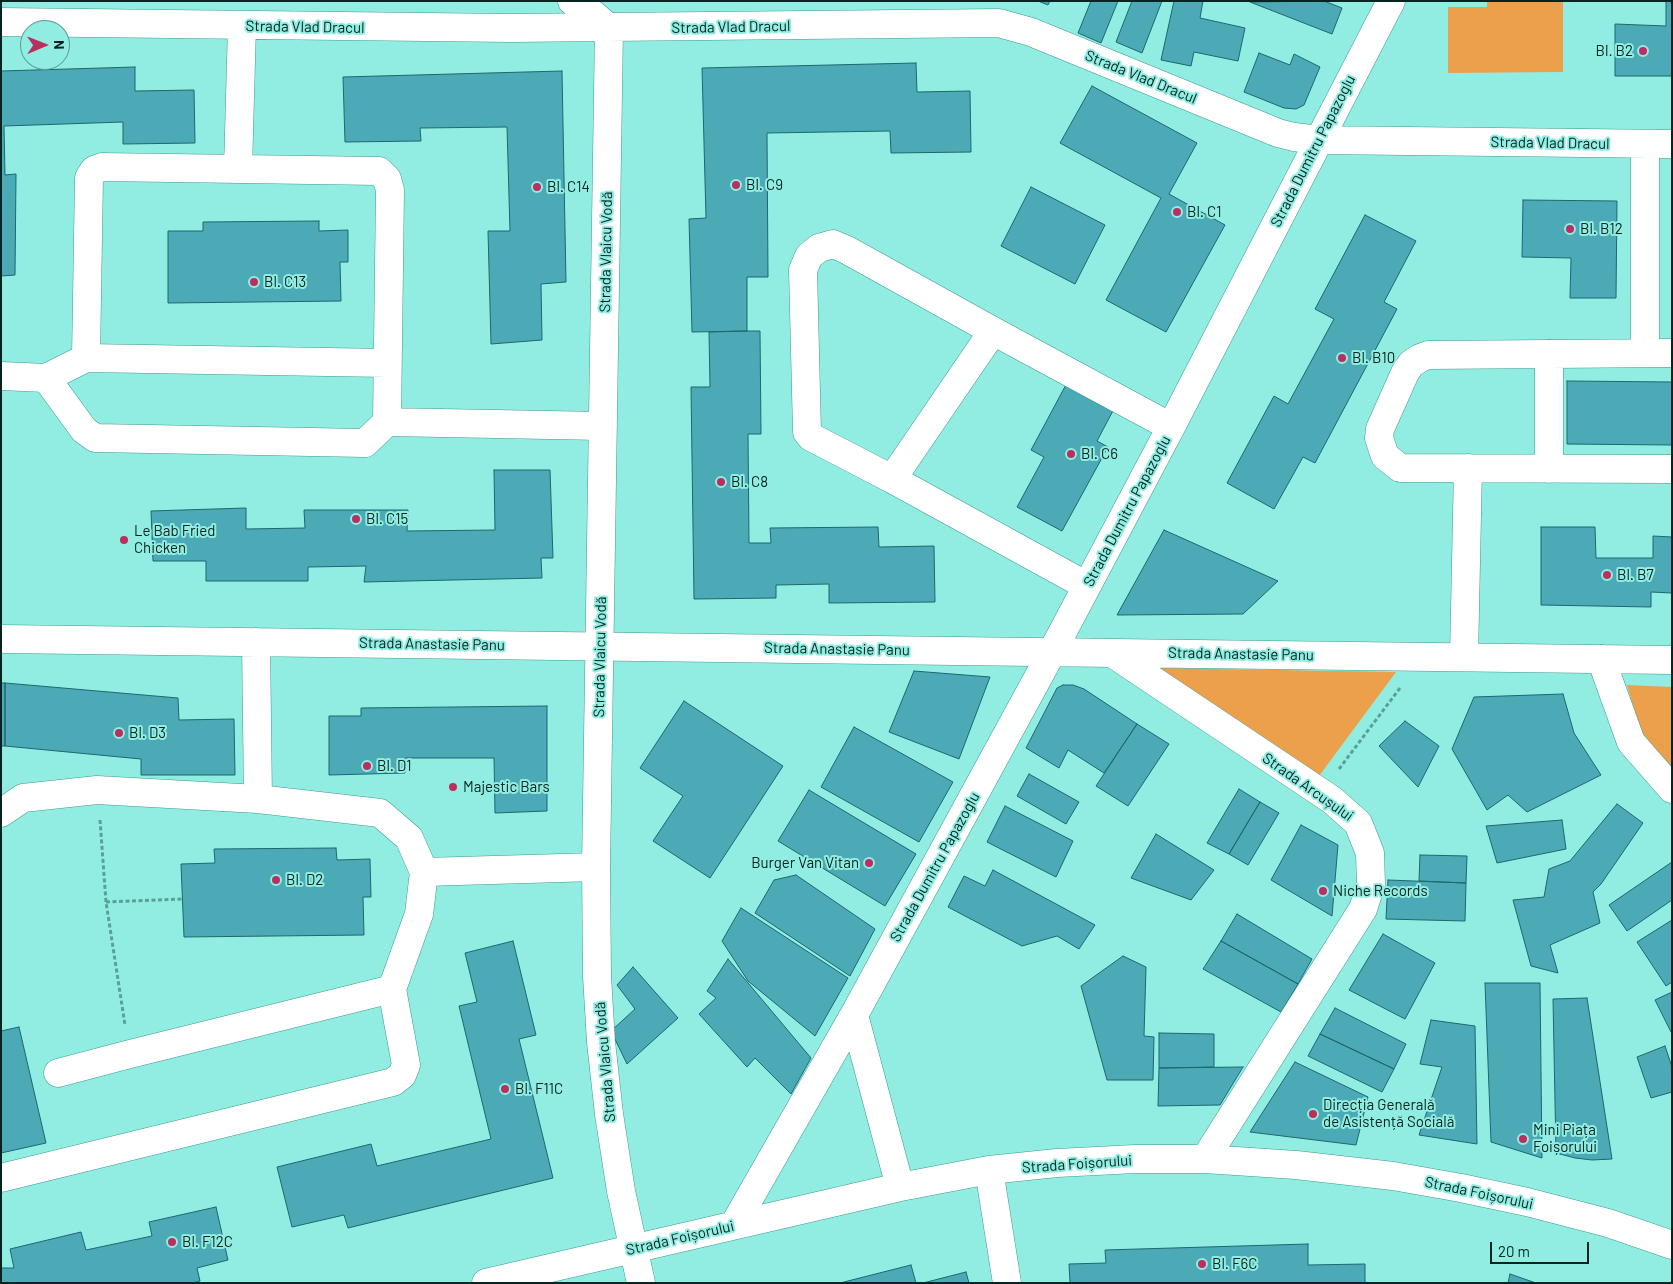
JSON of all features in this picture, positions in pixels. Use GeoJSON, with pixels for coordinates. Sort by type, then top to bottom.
{"type":"FeatureCollection","features":[{"type":"Feature","properties":{"kind":"street"},"geometry":{"type":"LineString","coordinates":[[572,1],[594,15],[609,28]]}},
{"type":"Feature","properties":{"kind":"street","name":"Strada Dumitru Papazoglu"},"geometry":{"type":"LineString","coordinates":[[734,1225],[854,1015],[1052,652],[1171,427],[1391,1]]}},
{"type":"Feature","properties":{"kind":"street","name":"Strada Vlad Dracul"},"geometry":{"type":"LineString","coordinates":[[1,22],[242,26],[609,28],[999,24],[1031,32],[1278,133],[1294,137],[1319,140],[1672,144]]}},
{"type":"Feature","properties":{"kind":"street"},"geometry":{"type":"LineString","coordinates":[[238,169],[242,26]]}},
{"type":"Feature","properties":{"kind":"street","name":"Strada Vlaicu Vodă"},"geometry":{"type":"LineString","coordinates":[[609,28],[596,867],[597,976],[608,1114],[621,1191],[641,1283]]}},
{"type":"Feature","properties":{"kind":"street"},"geometry":{"type":"LineString","coordinates":[[1645,144],[1645,353]]}},
{"type":"Feature","properties":{"kind":"street"},"geometry":{"type":"LineString","coordinates":[[86,358],[89,178],[94,170],[102,168],[379,171],[387,179],[390,190],[387,422]]}},
{"type":"Feature","properties":{"kind":"street"},"geometry":{"type":"LineString","coordinates":[[1087,586],[892,479],[811,437],[807,432],[803,270],[809,256],[819,248],[833,244],[847,250],[992,331],[1171,427]]}},
{"type":"Feature","properties":{"kind":"street"},"geometry":{"type":"LineString","coordinates":[[892,479],[992,331]]}},
{"type":"Feature","properties":{"kind":"street"},"geometry":{"type":"LineString","coordinates":[[1672,353],[1428,355],[1411,364],[1405,373],[1380,429],[1379,438],[1385,456],[1400,468],[1672,469]]}},
{"type":"Feature","properties":{"kind":"street"},"geometry":{"type":"LineString","coordinates":[[1549,354],[1549,469]]}},
{"type":"Feature","properties":{"kind":"street"},"geometry":{"type":"LineString","coordinates":[[1,376],[46,378],[86,358],[387,363]]}},
{"type":"Feature","properties":{"kind":"street"},"geometry":{"type":"LineString","coordinates":[[46,378],[84,430],[95,438],[365,443],[387,422],[603,426]]}},
{"type":"Feature","properties":{"kind":"street"},"geometry":{"type":"LineString","coordinates":[[1464,657],[1468,468]]}},
{"type":"Feature","properties":{"kind":"street","name":"Strada Anastasie Panu"},"geometry":{"type":"LineString","coordinates":[[1,639],[1672,660]]}},
{"type":"Feature","properties":{"kind":"street"},"geometry":{"type":"LineString","coordinates":[[256,642],[258,799]]}},
{"type":"Feature","properties":{"kind":"street","name":"Strada Arcușului"},"geometry":{"type":"LineString","coordinates":[[1112,653],[1321,794],[1358,823],[1370,853],[1371,884],[1363,909],[1205,1160]]}},
{"type":"Feature","properties":{"kind":"street"},"geometry":{"type":"LineString","coordinates":[[1601,659],[1631,742],[1672,788]]}},
{"type":"Feature","properties":{"kind":"street"},"geometry":{"type":"LineString","coordinates":[[1,813],[23,798],[97,790],[258,799],[380,813],[409,838],[424,872],[419,914],[392,989],[406,1065],[402,1074],[393,1082],[1,1178]]}},
{"type":"Feature","properties":{"kind":"street"},"geometry":{"type":"LineString","coordinates":[[424,872],[596,867]]}},
{"type":"Feature","properties":{"kind":"street"},"geometry":{"type":"LineString","coordinates":[[58,1074],[130,1054],[392,989]]}},
{"type":"Feature","properties":{"kind":"street"},"geometry":{"type":"LineString","coordinates":[[854,1015],[900,1187]]}},
{"type":"Feature","properties":{"kind":"street","name":"Strada Foișorului"},"geometry":{"type":"LineString","coordinates":[[486,1283],[900,1187],[989,1170],[1135,1160],[1205,1160],[1296,1164],[1393,1176],[1527,1202],[1608,1223],[1672,1245]]}},
{"type":"Feature","properties":{"kind":"street"},"geometry":{"type":"LineString","coordinates":[[989,1170],[1007,1283]]}},
{"type":"Feature","properties":{"kind":"path"},"geometry":{"type":"LineString","coordinates":[[1321,794],[1424,657]]}},
{"type":"Feature","properties":{"kind":"path"},"geometry":{"type":"LineString","coordinates":[[97,790],[106,902],[130,1054]]}},
{"type":"Feature","properties":{"kind":"path"},"geometry":{"type":"LineString","coordinates":[[106,902],[182,899]]}},
{"type":"Feature","properties":{"kind":"shaded area"},"geometry":{"type":"Polygon","coordinates":[[[1487,1],[1563,1],[1563,72],[1448,73],[1448,7],[1487,7],[1487,1]]]}},
{"type":"Feature","properties":{"kind":"shaded area"},"geometry":{"type":"Polygon","coordinates":[[[1157,668],[1396,672],[1319,776],[1157,668]]]}},
{"type":"Feature","properties":{"kind":"shaded area"},"geometry":{"type":"Polygon","coordinates":[[[1627,685],[1672,687],[1672,772],[1643,740],[1627,685]]]}},
{"type":"Feature","properties":{"kind":"building"},"geometry":{"type":"Polygon","coordinates":[[[1038,1],[1050,1],[1048,5],[1038,1]]]}},
{"type":"Feature","properties":{"kind":"building"},"geometry":{"type":"Polygon","coordinates":[[[1091,1],[1118,1],[1101,43],[1078,33],[1091,1]]]}},
{"type":"Feature","properties":{"kind":"building"},"geometry":{"type":"Polygon","coordinates":[[[1132,1],[1162,1],[1142,53],[1116,42],[1132,1]]]}},
{"type":"Feature","properties":{"kind":"building"},"geometry":{"type":"Polygon","coordinates":[[[1174,1],[1203,1],[1200,18],[1245,28],[1238,61],[1194,52],[1191,66],[1161,60],[1174,1]]]}},
{"type":"Feature","properties":{"kind":"building"},"geometry":{"type":"Polygon","coordinates":[[[1324,1],[1342,8],[1332,34],[1250,2],[1324,1]]]}},
{"type":"Feature","properties":{"kind":"building","name":"Bl. B2"},"geometry":{"type":"Polygon","coordinates":[[[1666,1],[1672,1],[1672,76],[1615,76],[1615,24],[1666,26],[1666,1]]]}},
{"type":"Feature","properties":{"kind":"building"},"geometry":{"type":"Polygon","coordinates":[[[1259,53],[1290,65],[1294,54],[1320,67],[1304,105],[1296,109],[1284,108],[1244,92],[1259,53]]]}},
{"type":"Feature","properties":{"kind":"building","name":"Bl. C9"},"geometry":{"type":"Polygon","coordinates":[[[916,63],[917,92],[970,91],[971,152],[891,153],[890,131],[767,133],[768,277],[747,277],[747,331],[692,332],[689,219],[706,218],[702,68],[916,63]]]}},
{"type":"Feature","properties":{"kind":"building"},"geometry":{"type":"Polygon","coordinates":[[[135,67],[135,91],[194,90],[195,143],[123,144],[123,122],[4,126],[5,175],[16,174],[15,275],[1,276],[1,71],[135,67]]]}},
{"type":"Feature","properties":{"kind":"building","name":"Bl. C14"},"geometry":{"type":"Polygon","coordinates":[[[562,71],[566,282],[541,284],[542,340],[491,344],[488,231],[510,231],[507,127],[420,128],[421,141],[345,142],[343,77],[562,71]]]}},
{"type":"Feature","properties":{"kind":"building","name":"Bl. C1"},"geometry":{"type":"Polygon","coordinates":[[[1092,86],[1197,143],[1169,194],[1225,225],[1166,332],[1106,300],[1161,198],[1060,143],[1092,86]]]}},
{"type":"Feature","properties":{"kind":"building"},"geometry":{"type":"Polygon","coordinates":[[[1031,187],[1105,225],[1075,284],[1001,246],[1031,187]]]}},
{"type":"Feature","properties":{"kind":"building","name":"Bl. B12"},"geometry":{"type":"Polygon","coordinates":[[[1523,200],[1617,201],[1616,298],[1570,298],[1571,258],[1522,257],[1523,200]]]}},
{"type":"Feature","properties":{"kind":"building","name":"Bl. B10"},"geometry":{"type":"Polygon","coordinates":[[[1365,215],[1416,241],[1384,302],[1397,309],[1315,463],[1303,457],[1274,509],[1227,483],[1274,396],[1288,404],[1334,319],[1315,309],[1365,215]]]}},
{"type":"Feature","properties":{"kind":"building","name":"Bl. C13"},"geometry":{"type":"Polygon","coordinates":[[[319,221],[319,231],[348,230],[348,262],[340,262],[341,301],[168,303],[168,231],[203,231],[203,222],[319,221]]]}},
{"type":"Feature","properties":{"kind":"building","name":"Bl. C8"},"geometry":{"type":"Polygon","coordinates":[[[760,331],[761,434],[748,434],[749,543],[771,543],[770,528],[878,527],[879,547],[934,546],[935,602],[829,603],[829,584],[776,585],[776,598],[694,599],[691,387],[710,387],[709,332],[760,331]]]}},
{"type":"Feature","properties":{"kind":"building","name":"Bl. C6"},"geometry":{"type":"Polygon","coordinates":[[[1068,381],[1115,407],[1097,441],[1108,447],[1062,531],[1017,507],[1044,457],[1031,450],[1068,381]]]}},
{"type":"Feature","properties":{"kind":"building"},"geometry":{"type":"Polygon","coordinates":[[[1567,381],[1672,382],[1672,445],[1567,444],[1567,381]]]}},
{"type":"Feature","properties":{"kind":"building","name":"Bl. C15"},"geometry":{"type":"Polygon","coordinates":[[[494,470],[550,470],[553,558],[541,558],[542,578],[364,582],[366,566],[308,567],[308,581],[206,581],[206,561],[153,561],[151,511],[246,508],[246,529],[305,528],[304,510],[408,510],[407,531],[495,530],[494,470]]]}},
{"type":"Feature","properties":{"kind":"building","name":"Bl. B7"},"geometry":{"type":"Polygon","coordinates":[[[1541,527],[1595,527],[1596,558],[1653,558],[1653,536],[1672,537],[1672,593],[1651,592],[1651,607],[1541,605],[1541,527]]]}},
{"type":"Feature","properties":{"kind":"building"},"geometry":{"type":"Polygon","coordinates":[[[1164,530],[1278,581],[1243,614],[1117,615],[1164,530]]]}},
{"type":"Feature","properties":{"kind":"building"},"geometry":{"type":"Polygon","coordinates":[[[914,671],[990,677],[959,759],[889,732],[914,671]]]}},
{"type":"Feature","properties":{"kind":"building"},"geometry":{"type":"Polygon","coordinates":[[[1,683],[5,683],[5,746],[1,746],[1,683]]]}},
{"type":"Feature","properties":{"kind":"building","name":"Bl. D3"},"geometry":{"type":"Polygon","coordinates":[[[5,683],[178,698],[179,720],[234,719],[235,775],[141,775],[141,759],[5,746],[5,683]]]}},
{"type":"Feature","properties":{"kind":"building"},"geometry":{"type":"Polygon","coordinates":[[[1063,685],[1073,685],[1084,689],[1137,724],[1104,773],[1068,750],[1059,768],[1026,748],[1057,688],[1063,685]]]}},
{"type":"Feature","properties":{"kind":"building"},"geometry":{"type":"Polygon","coordinates":[[[1563,694],[1574,733],[1601,775],[1527,812],[1508,795],[1487,810],[1452,749],[1474,697],[1563,694]]]}},
{"type":"Feature","properties":{"kind":"building"},"geometry":{"type":"Polygon","coordinates":[[[684,701],[783,766],[710,878],[653,841],[683,796],[640,768],[684,701]]]}},
{"type":"Feature","properties":{"kind":"building","name":"Bl. D1"},"geometry":{"type":"Polygon","coordinates":[[[547,706],[547,811],[495,813],[494,758],[405,758],[405,773],[329,775],[329,716],[361,716],[361,708],[547,706]]]}},
{"type":"Feature","properties":{"kind":"building"},"geometry":{"type":"Polygon","coordinates":[[[1405,721],[1439,746],[1418,787],[1379,746],[1405,721]]]}},
{"type":"Feature","properties":{"kind":"building"},"geometry":{"type":"Polygon","coordinates":[[[1137,724],[1169,744],[1128,806],[1096,786],[1137,724]]]}},
{"type":"Feature","properties":{"kind":"building"},"geometry":{"type":"Polygon","coordinates":[[[854,727],[953,782],[919,842],[821,787],[854,727]]]}},
{"type":"Feature","properties":{"kind":"building"},"geometry":{"type":"Polygon","coordinates":[[[1029,774],[1079,802],[1066,824],[1017,796],[1029,774]]]}},
{"type":"Feature","properties":{"kind":"building"},"geometry":{"type":"Polygon","coordinates":[[[1239,789],[1260,802],[1229,854],[1207,843],[1239,789]]]}},
{"type":"Feature","properties":{"kind":"building"},"geometry":{"type":"Polygon","coordinates":[[[809,790],[916,854],[885,906],[778,841],[809,790]]]}},
{"type":"Feature","properties":{"kind":"building"},"geometry":{"type":"Polygon","coordinates":[[[1260,802],[1279,813],[1248,865],[1229,854],[1260,802]]]}},
{"type":"Feature","properties":{"kind":"building"},"geometry":{"type":"Polygon","coordinates":[[[1617,804],[1643,823],[1601,884],[1593,892],[1600,923],[1550,945],[1558,973],[1531,966],[1513,900],[1544,897],[1549,869],[1570,861],[1617,804]]]}},
{"type":"Feature","properties":{"kind":"building"},"geometry":{"type":"Polygon","coordinates":[[[1005,806],[1073,841],[1056,877],[987,842],[1005,806]]]}},
{"type":"Feature","properties":{"kind":"building"},"geometry":{"type":"Polygon","coordinates":[[[1562,820],[1566,849],[1497,863],[1486,826],[1562,820]]]}},
{"type":"Feature","properties":{"kind":"building"},"geometry":{"type":"Polygon","coordinates":[[[1301,825],[1338,845],[1332,916],[1271,880],[1301,825]]]}},
{"type":"Feature","properties":{"kind":"building"},"geometry":{"type":"Polygon","coordinates":[[[1156,834],[1214,870],[1191,900],[1131,878],[1156,834]]]}},
{"type":"Feature","properties":{"kind":"building","name":"Bl. D2"},"geometry":{"type":"Polygon","coordinates":[[[336,848],[337,860],[370,859],[371,897],[363,897],[364,935],[184,937],[181,864],[215,863],[214,849],[336,848]]]}},
{"type":"Feature","properties":{"kind":"building"},"geometry":{"type":"Polygon","coordinates":[[[1420,855],[1467,856],[1466,883],[1419,881],[1420,855]]]}},
{"type":"Feature","properties":{"kind":"building"},"geometry":{"type":"Polygon","coordinates":[[[1672,862],[1672,900],[1627,931],[1609,905],[1672,862]]]}},
{"type":"Feature","properties":{"kind":"building"},"geometry":{"type":"Polygon","coordinates":[[[993,870],[1095,925],[1079,949],[1057,936],[1022,946],[948,907],[964,876],[985,886],[993,870]]]}},
{"type":"Feature","properties":{"kind":"building"},"geometry":{"type":"Polygon","coordinates":[[[796,875],[875,929],[850,976],[755,913],[774,880],[796,875]]]}},
{"type":"Feature","properties":{"kind":"building"},"geometry":{"type":"Polygon","coordinates":[[[1388,880],[1466,883],[1465,921],[1386,919],[1388,880]]]}},
{"type":"Feature","properties":{"kind":"building"},"geometry":{"type":"Polygon","coordinates":[[[741,908],[848,978],[815,1036],[748,981],[722,941],[741,908]]]}},
{"type":"Feature","properties":{"kind":"building"},"geometry":{"type":"Polygon","coordinates":[[[1237,914],[1312,959],[1298,984],[1221,941],[1237,914]]]}},
{"type":"Feature","properties":{"kind":"building"},"geometry":{"type":"Polygon","coordinates":[[[1672,920],[1672,982],[1666,986],[1637,942],[1672,920]]]}},
{"type":"Feature","properties":{"kind":"building"},"geometry":{"type":"Polygon","coordinates":[[[1383,934],[1435,963],[1405,1019],[1349,990],[1383,934]]]}},
{"type":"Feature","properties":{"kind":"building","name":"Bl. F11C"},"geometry":{"type":"Polygon","coordinates":[[[513,941],[536,1035],[519,1039],[553,1178],[348,1228],[344,1215],[292,1227],[277,1167],[371,1144],[377,1166],[491,1139],[459,1006],[477,1002],[465,953],[513,941]]]}},
{"type":"Feature","properties":{"kind":"building"},"geometry":{"type":"Polygon","coordinates":[[[1221,941],[1298,984],[1281,1012],[1203,969],[1221,941]]]}},
{"type":"Feature","properties":{"kind":"building"},"geometry":{"type":"Polygon","coordinates":[[[1123,956],[1146,967],[1144,1036],[1154,1037],[1153,1080],[1107,1080],[1081,986],[1123,956]]]}},
{"type":"Feature","properties":{"kind":"building"},"geometry":{"type":"Polygon","coordinates":[[[728,959],[811,1058],[791,1094],[755,1058],[747,1067],[699,1014],[716,998],[707,991],[728,959]]]}},
{"type":"Feature","properties":{"kind":"building"},"geometry":{"type":"Polygon","coordinates":[[[633,967],[678,1018],[627,1064],[611,1031],[635,1009],[617,985],[633,967]]]}},
{"type":"Feature","properties":{"kind":"building"},"geometry":{"type":"Polygon","coordinates":[[[1485,983],[1540,983],[1542,1158],[1491,1142],[1485,983]]]}},
{"type":"Feature","properties":{"kind":"building"},"geometry":{"type":"Polygon","coordinates":[[[1672,992],[1672,1032],[1671,1032],[1655,1000],[1672,992]]]}},
{"type":"Feature","properties":{"kind":"building"},"geometry":{"type":"Polygon","coordinates":[[[1587,998],[1612,1159],[1592,1160],[1556,1153],[1553,999],[1587,998]]]}},
{"type":"Feature","properties":{"kind":"building"},"geometry":{"type":"Polygon","coordinates":[[[1335,1008],[1406,1044],[1394,1069],[1320,1034],[1335,1008]]]}},
{"type":"Feature","properties":{"kind":"building"},"geometry":{"type":"Polygon","coordinates":[[[1431,1020],[1475,1026],[1477,1144],[1419,1135],[1442,1067],[1420,1064],[1431,1020]]]}},
{"type":"Feature","properties":{"kind":"building"},"geometry":{"type":"Polygon","coordinates":[[[19,1027],[46,1143],[1,1153],[1,1031],[19,1027]]]}},
{"type":"Feature","properties":{"kind":"building"},"geometry":{"type":"Polygon","coordinates":[[[1159,1033],[1214,1034],[1214,1067],[1159,1068],[1159,1033]]]}},
{"type":"Feature","properties":{"kind":"building"},"geometry":{"type":"Polygon","coordinates":[[[1320,1034],[1394,1069],[1382,1092],[1308,1056],[1320,1034]]]}},
{"type":"Feature","properties":{"kind":"building"},"geometry":{"type":"Polygon","coordinates":[[[1665,1046],[1672,1067],[1672,1092],[1651,1098],[1637,1057],[1665,1046]]]}},
{"type":"Feature","properties":{"kind":"building","name":"Direcția Generală de Asistență Socială"},"geometry":{"type":"Polygon","coordinates":[[[1295,1062],[1368,1097],[1356,1145],[1250,1132],[1295,1062]]]}},
{"type":"Feature","properties":{"kind":"building"},"geometry":{"type":"Polygon","coordinates":[[[1243,1067],[1220,1105],[1158,1106],[1159,1068],[1243,1067]]]}},
{"type":"Feature","properties":{"kind":"building","name":"Bl. F12C"},"geometry":{"type":"Polygon","coordinates":[[[216,1207],[228,1260],[197,1268],[200,1281],[192,1283],[1,1283],[1,1268],[14,1268],[10,1249],[81,1232],[86,1250],[152,1236],[149,1222],[216,1207]]]}},
{"type":"Feature","properties":{"kind":"building","name":"Bl. F6C"},"geometry":{"type":"Polygon","coordinates":[[[1308,1244],[1308,1265],[1365,1264],[1365,1283],[1070,1283],[1069,1264],[1106,1263],[1105,1250],[1308,1244]]]}},
{"type":"Feature","properties":{"kind":"building"},"geometry":{"type":"Polygon","coordinates":[[[911,1265],[916,1283],[840,1283],[911,1265]]]}},
{"type":"Feature","properties":{"kind":"building"},"geometry":{"type":"Polygon","coordinates":[[[966,1272],[969,1283],[923,1283],[966,1272]]]}},
{"type":"Feature","properties":{"kind":"building"},"geometry":{"type":"Polygon","coordinates":[[[1510,1274],[1536,1283],[1508,1283],[1510,1274]]]}},
{"type":"Feature","properties":{"kind":"place","name":"Bl. B2"},"geometry":{"type":"Point","coordinates":[1643,51]}},
{"type":"Feature","properties":{"kind":"place","name":"Bl. C9"},"geometry":{"type":"Point","coordinates":[736,185]}},
{"type":"Feature","properties":{"kind":"place","name":"Bl. C14"},"geometry":{"type":"Point","coordinates":[537,187]}},
{"type":"Feature","properties":{"kind":"place","name":"Bl. C1"},"geometry":{"type":"Point","coordinates":[1177,212]}},
{"type":"Feature","properties":{"kind":"place","name":"Bl. B12"},"geometry":{"type":"Point","coordinates":[1570,229]}},
{"type":"Feature","properties":{"kind":"place","name":"Bl. C13"},"geometry":{"type":"Point","coordinates":[254,282]}},
{"type":"Feature","properties":{"kind":"place","name":"Bl. B10"},"geometry":{"type":"Point","coordinates":[1342,358]}},
{"type":"Feature","properties":{"kind":"place","name":"Bl. C6"},"geometry":{"type":"Point","coordinates":[1071,454]}},
{"type":"Feature","properties":{"kind":"place","name":"Bl. C8"},"geometry":{"type":"Point","coordinates":[721,482]}},
{"type":"Feature","properties":{"kind":"place","name":"Bl. C15"},"geometry":{"type":"Point","coordinates":[356,519]}},
{"type":"Feature","properties":{"kind":"place","name":"Le Bab Fried Chicken"},"geometry":{"type":"Point","coordinates":[124,540]}},
{"type":"Feature","properties":{"kind":"place","name":"Bl. B7"},"geometry":{"type":"Point","coordinates":[1607,575]}},
{"type":"Feature","properties":{"kind":"place","name":"Bl. D3"},"geometry":{"type":"Point","coordinates":[119,733]}},
{"type":"Feature","properties":{"kind":"place","name":"Bl. D1"},"geometry":{"type":"Point","coordinates":[367,766]}},
{"type":"Feature","properties":{"kind":"place","name":"Majestic Bars"},"geometry":{"type":"Point","coordinates":[453,787]}},
{"type":"Feature","properties":{"kind":"place","name":"Burger Van Vitan"},"geometry":{"type":"Point","coordinates":[869,863]}},
{"type":"Feature","properties":{"kind":"place","name":"Bl. D2"},"geometry":{"type":"Point","coordinates":[276,880]}},
{"type":"Feature","properties":{"kind":"place","name":"Niche Records"},"geometry":{"type":"Point","coordinates":[1323,891]}},
{"type":"Feature","properties":{"kind":"place","name":"Bl. F11C"},"geometry":{"type":"Point","coordinates":[505,1089]}},
{"type":"Feature","properties":{"kind":"place","name":"Direcția Generală de Asistență Socială"},"geometry":{"type":"Point","coordinates":[1313,1114]}},
{"type":"Feature","properties":{"kind":"place","name":"Mini Piața Foișorului"},"geometry":{"type":"Point","coordinates":[1523,1139]}},
{"type":"Feature","properties":{"kind":"place","name":"Bl. F12C"},"geometry":{"type":"Point","coordinates":[172,1242]}},
{"type":"Feature","properties":{"kind":"place","name":"Bl. F6C"},"geometry":{"type":"Point","coordinates":[1202,1264]}}]}
